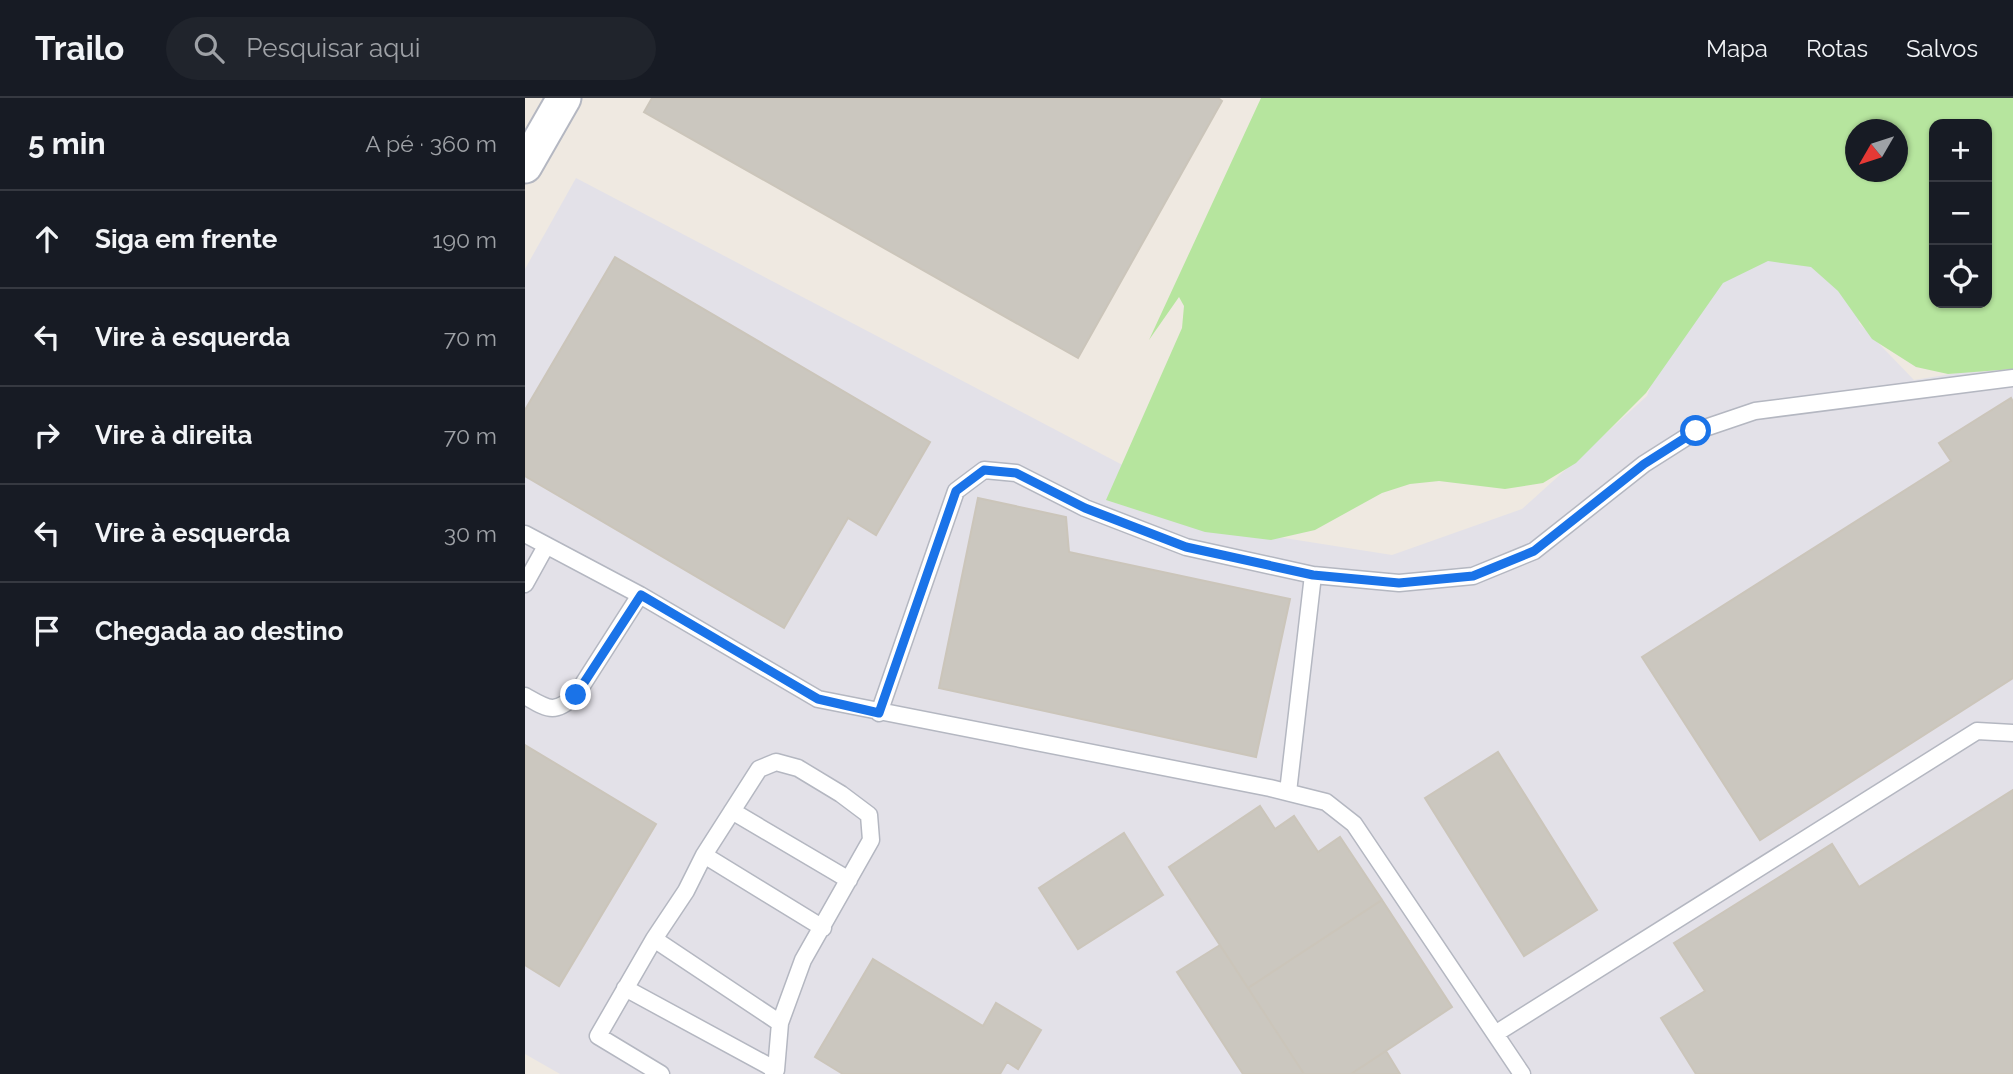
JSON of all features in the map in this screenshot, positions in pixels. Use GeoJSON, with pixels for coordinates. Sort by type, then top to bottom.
{"type":"FeatureCollection","features":[{"type":"Feature","properties":{"kind":"street"},"geometry":{"type":"LineString","coordinates":[[525,166],[564,98]]}},
{"type":"Feature","properties":{"kind":"lane"},"geometry":{"type":"LineString","coordinates":[[879,713],[956,491],[984,470],[1016,473],[1085,508],[1186,547],[1313,575],[1399,583],[1473,576],[1534,551],[1644,464],[1696,431],[1755,411],[2013,378]]}},
{"type":"Feature","properties":{"kind":"lane"},"geometry":{"type":"LineString","coordinates":[[525,534],[641,595],[818,699],[1288,792],[1326,802],[1354,824],[1522,1074]]}},
{"type":"Feature","properties":{"kind":"lane"},"geometry":{"type":"LineString","coordinates":[[525,584],[546,546]]}},
{"type":"Feature","properties":{"kind":"lane"},"geometry":{"type":"LineString","coordinates":[[1288,792],[1313,575]]}},
{"type":"Feature","properties":{"kind":"lane"},"geometry":{"type":"LineString","coordinates":[[525,696],[546,708],[563,707],[576,695],[641,595]]}},
{"type":"Feature","properties":{"kind":"lane"},"geometry":{"type":"LineString","coordinates":[[1495,1034],[1977,731],[2013,733]]}},
{"type":"Feature","properties":{"kind":"lane"},"geometry":{"type":"LineString","coordinates":[[625,988],[775,1072],[780,1023],[803,960],[871,840],[869,815],[842,794],[798,768],[776,762],[759,769],[704,855],[686,891],[654,939],[625,988],[598,1036],[661,1074]]}},
{"type":"Feature","properties":{"kind":"lane"},"geometry":{"type":"LineString","coordinates":[[732,811],[849,880]]}},
{"type":"Feature","properties":{"kind":"lane"},"geometry":{"type":"LineString","coordinates":[[704,855],[823,928]]}},
{"type":"Feature","properties":{"kind":"lane"},"geometry":{"type":"LineString","coordinates":[[654,939],[780,1023]]}},
{"type":"Feature","properties":{"kind":"shaded area"},"geometry":{"type":"Polygon","coordinates":[[[576,178],[1252,533],[1392,555],[1522,509],[1647,396],[1692,274],[1829,248],[1862,275],[1859,323],[1914,380],[2013,364],[2013,1074],[560,1074],[525,1054],[525,269],[576,178]]]}},
{"type":"Feature","properties":{"kind":"green space"},"geometry":{"type":"Polygon","coordinates":[[[1261,98],[2013,98],[2013,369],[1948,374],[1916,367],[1872,339],[1838,291],[1811,267],[1768,261],[1723,283],[1646,393],[1576,463],[1543,483],[1505,489],[1439,481],[1410,484],[1382,493],[1315,530],[1271,540],[1205,532],[1106,500],[1182,328],[1184,306],[1179,297],[1149,340],[1261,98]]]}},
{"type":"Feature","properties":{"kind":"building"},"geometry":{"type":"Polygon","coordinates":[[[652,98],[1218,98],[1222,101],[1078,358],[644,112],[652,98]]]}},
{"type":"Feature","properties":{"kind":"building"},"geometry":{"type":"Polygon","coordinates":[[[615,257],[930,442],[876,535],[848,518],[784,628],[525,476],[525,410],[615,257]]]}},
{"type":"Feature","properties":{"kind":"building"},"geometry":{"type":"Polygon","coordinates":[[[2011,398],[2013,678],[1760,840],[1642,657],[1951,461],[1939,443],[2011,398]]]}},
{"type":"Feature","properties":{"kind":"building"},"geometry":{"type":"Polygon","coordinates":[[[978,498],[1066,517],[1069,552],[1290,599],[1256,757],[939,688],[978,498]]]}},
{"type":"Feature","properties":{"kind":"building"},"geometry":{"type":"Polygon","coordinates":[[[525,745],[656,824],[559,986],[525,965],[525,745]]]}},
{"type":"Feature","properties":{"kind":"building"},"geometry":{"type":"Polygon","coordinates":[[[1498,752],[1597,910],[1524,956],[1425,798],[1498,752]]]}},
{"type":"Feature","properties":{"kind":"building"},"geometry":{"type":"Polygon","coordinates":[[[2013,790],[2013,1074],[1696,1074],[1661,1018],[1705,991],[1674,943],[1832,844],[1859,887],[2013,790]]]}},
{"type":"Feature","properties":{"kind":"building"},"geometry":{"type":"Polygon","coordinates":[[[1260,806],[1275,829],[1294,816],[1318,852],[1340,837],[1382,900],[1248,988],[1169,867],[1260,806]]]}},
{"type":"Feature","properties":{"kind":"building"},"geometry":{"type":"Polygon","coordinates":[[[1124,833],[1163,895],[1078,949],[1039,888],[1124,833]]]}},
{"type":"Feature","properties":{"kind":"building"},"geometry":{"type":"Polygon","coordinates":[[[1382,900],[1452,1007],[1351,1074],[1304,1074],[1248,988],[1382,900]]]}},
{"type":"Feature","properties":{"kind":"building"},"geometry":{"type":"Polygon","coordinates":[[[1220,945],[1304,1074],[1243,1074],[1177,972],[1220,945]]]}},
{"type":"Feature","properties":{"kind":"building"},"geometry":{"type":"Polygon","coordinates":[[[873,959],[983,1026],[996,1003],[1041,1030],[1018,1069],[1007,1062],[1000,1074],[843,1074],[815,1057],[873,959]]]}},
{"type":"Feature","properties":{"kind":"building"},"geometry":{"type":"Polygon","coordinates":[[[1386,1051],[1400,1074],[1351,1074],[1386,1051]]]}},
{"type":"Feature","properties":{"kind":"route"},"geometry":{"type":"LineString","coordinates":[[576,695],[641,595],[818,699],[879,713],[956,491],[984,470],[1016,473],[1085,508],[1186,547],[1313,575],[1399,583],[1473,576],[1534,551],[1644,464],[1696,431]]}}]}
